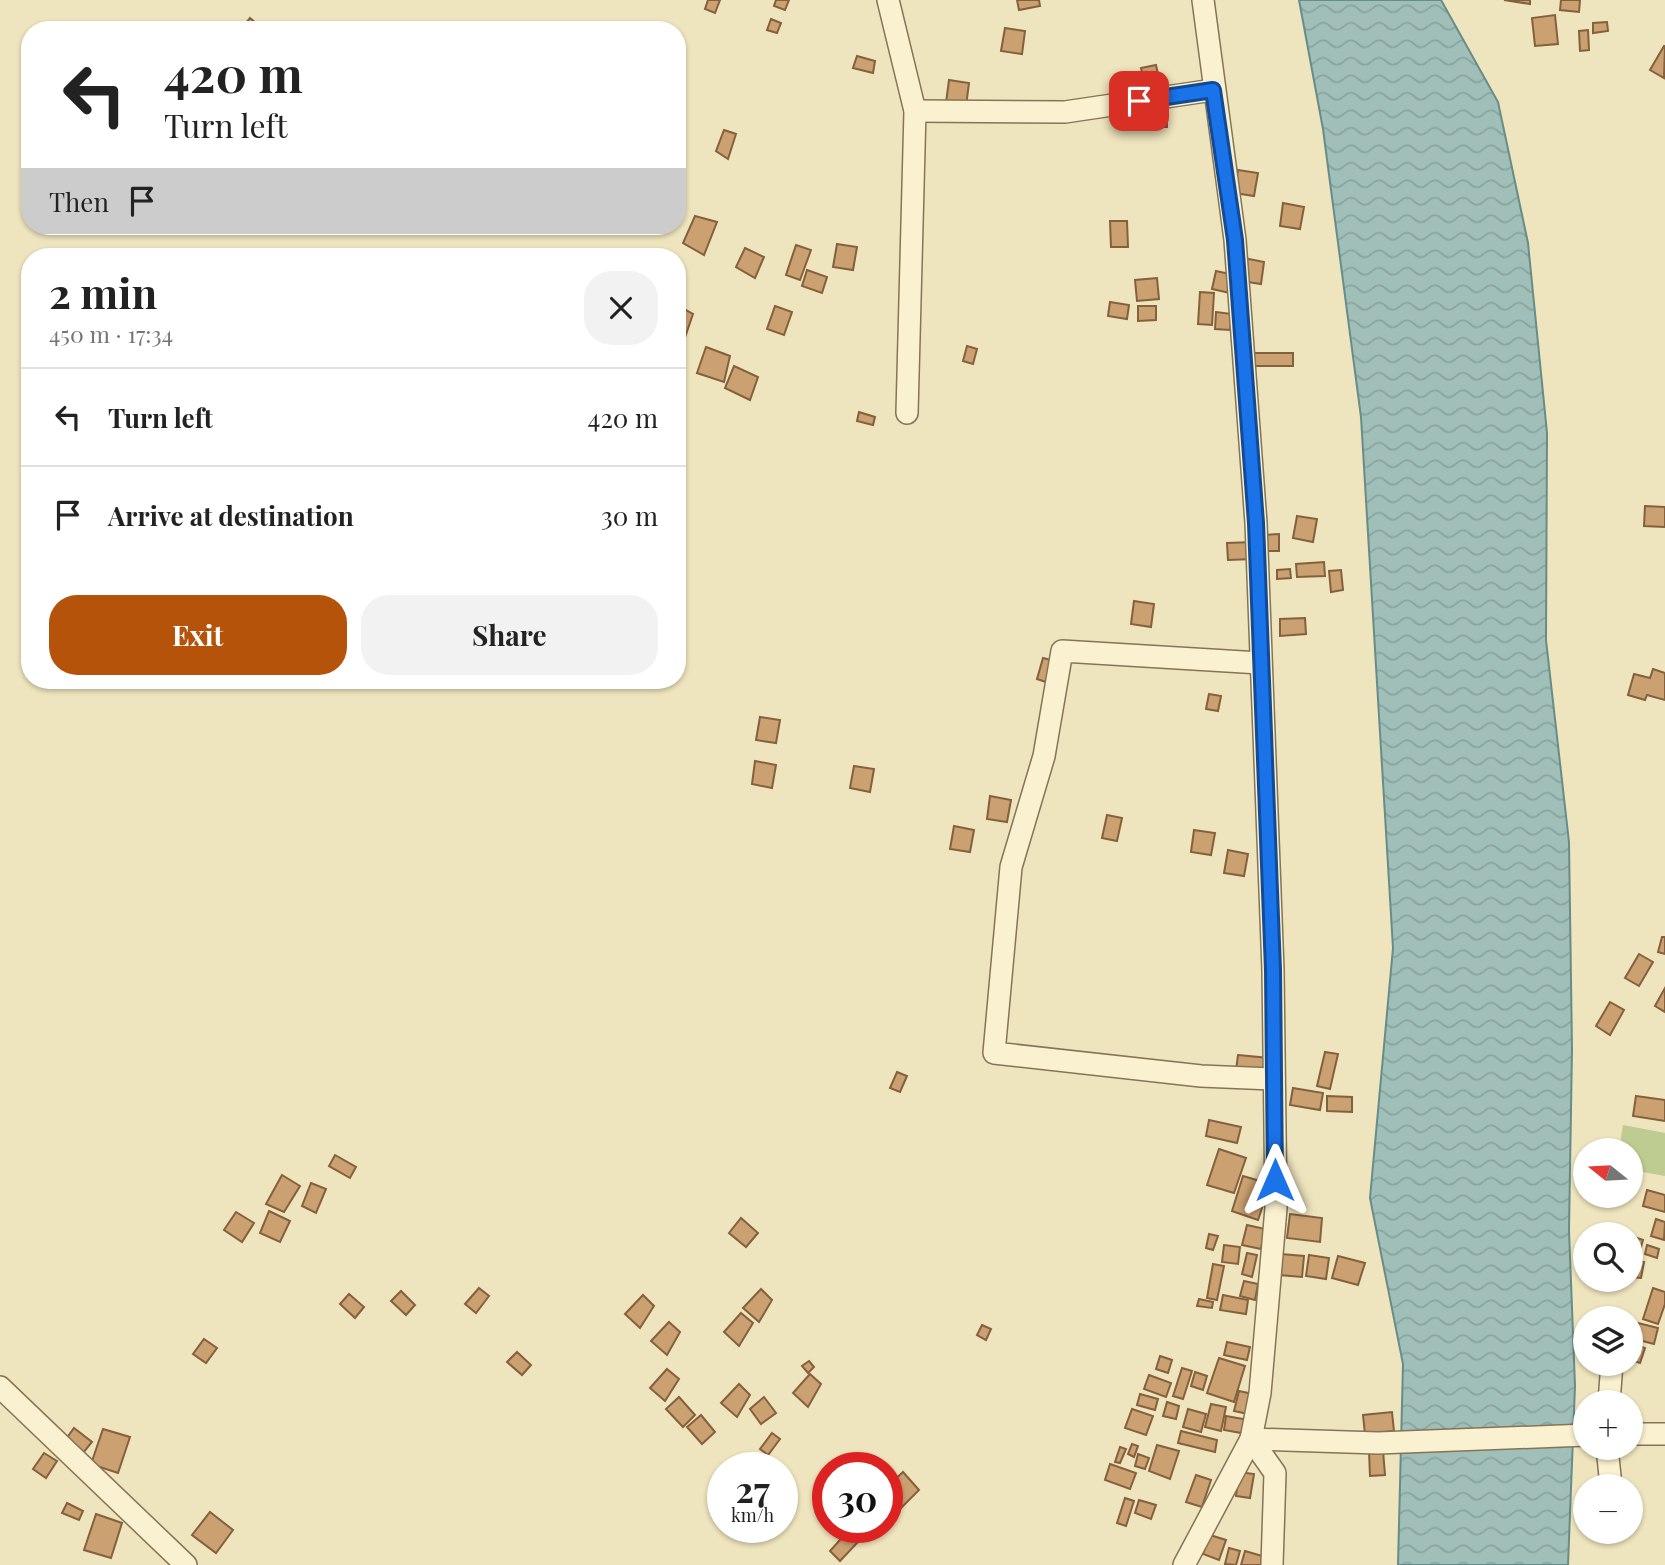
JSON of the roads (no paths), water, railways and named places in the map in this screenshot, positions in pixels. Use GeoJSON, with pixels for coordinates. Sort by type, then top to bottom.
{"type":"FeatureCollection","features":[{"type":"Feature","properties":{"kind":"street"},"geometry":{"type":"LineString","coordinates":[[888,0],[915,111],[907,414]]}},
{"type":"Feature","properties":{"kind":"street"},"geometry":{"type":"LineString","coordinates":[[1184,1565],[1251,1439],[1260,1393],[1276,1208],[1275,1079],[1256,523],[1235,240],[1203,0]]}},
{"type":"Feature","properties":{"kind":"street"},"geometry":{"type":"LineString","coordinates":[[915,111],[1065,112],[1213,90]]}},
{"type":"Feature","properties":{"kind":"street"},"geometry":{"type":"LineString","coordinates":[[1260,663],[1062,651],[1044,755],[1011,867],[994,1053],[1201,1076],[1275,1079]]}},
{"type":"Feature","properties":{"kind":"street"},"geometry":{"type":"LineString","coordinates":[[0,1387],[186,1565]]}},
{"type":"Feature","properties":{"kind":"street"},"geometry":{"type":"LineString","coordinates":[[1643,1434],[1665,1434]]}},
{"type":"Feature","properties":{"kind":"street"},"geometry":{"type":"LineString","coordinates":[[1251,1439],[1377,1443],[1573,1435]]}},
{"type":"Feature","properties":{"kind":"street"},"geometry":{"type":"LineString","coordinates":[[1251,1439],[1275,1473],[1272,1565]]}},
{"type":"Feature","properties":{"kind":"water"},"geometry":{"type":"Polygon","coordinates":[[[1299,0],[1441,0],[1498,102],[1528,243],[1547,433],[1546,640],[1569,842],[1572,1049],[1569,1230],[1575,1386],[1568,1565],[1398,1565],[1403,1364],[1370,1198],[1393,948],[1361,417],[1323,129],[1299,0]]]}}]}
